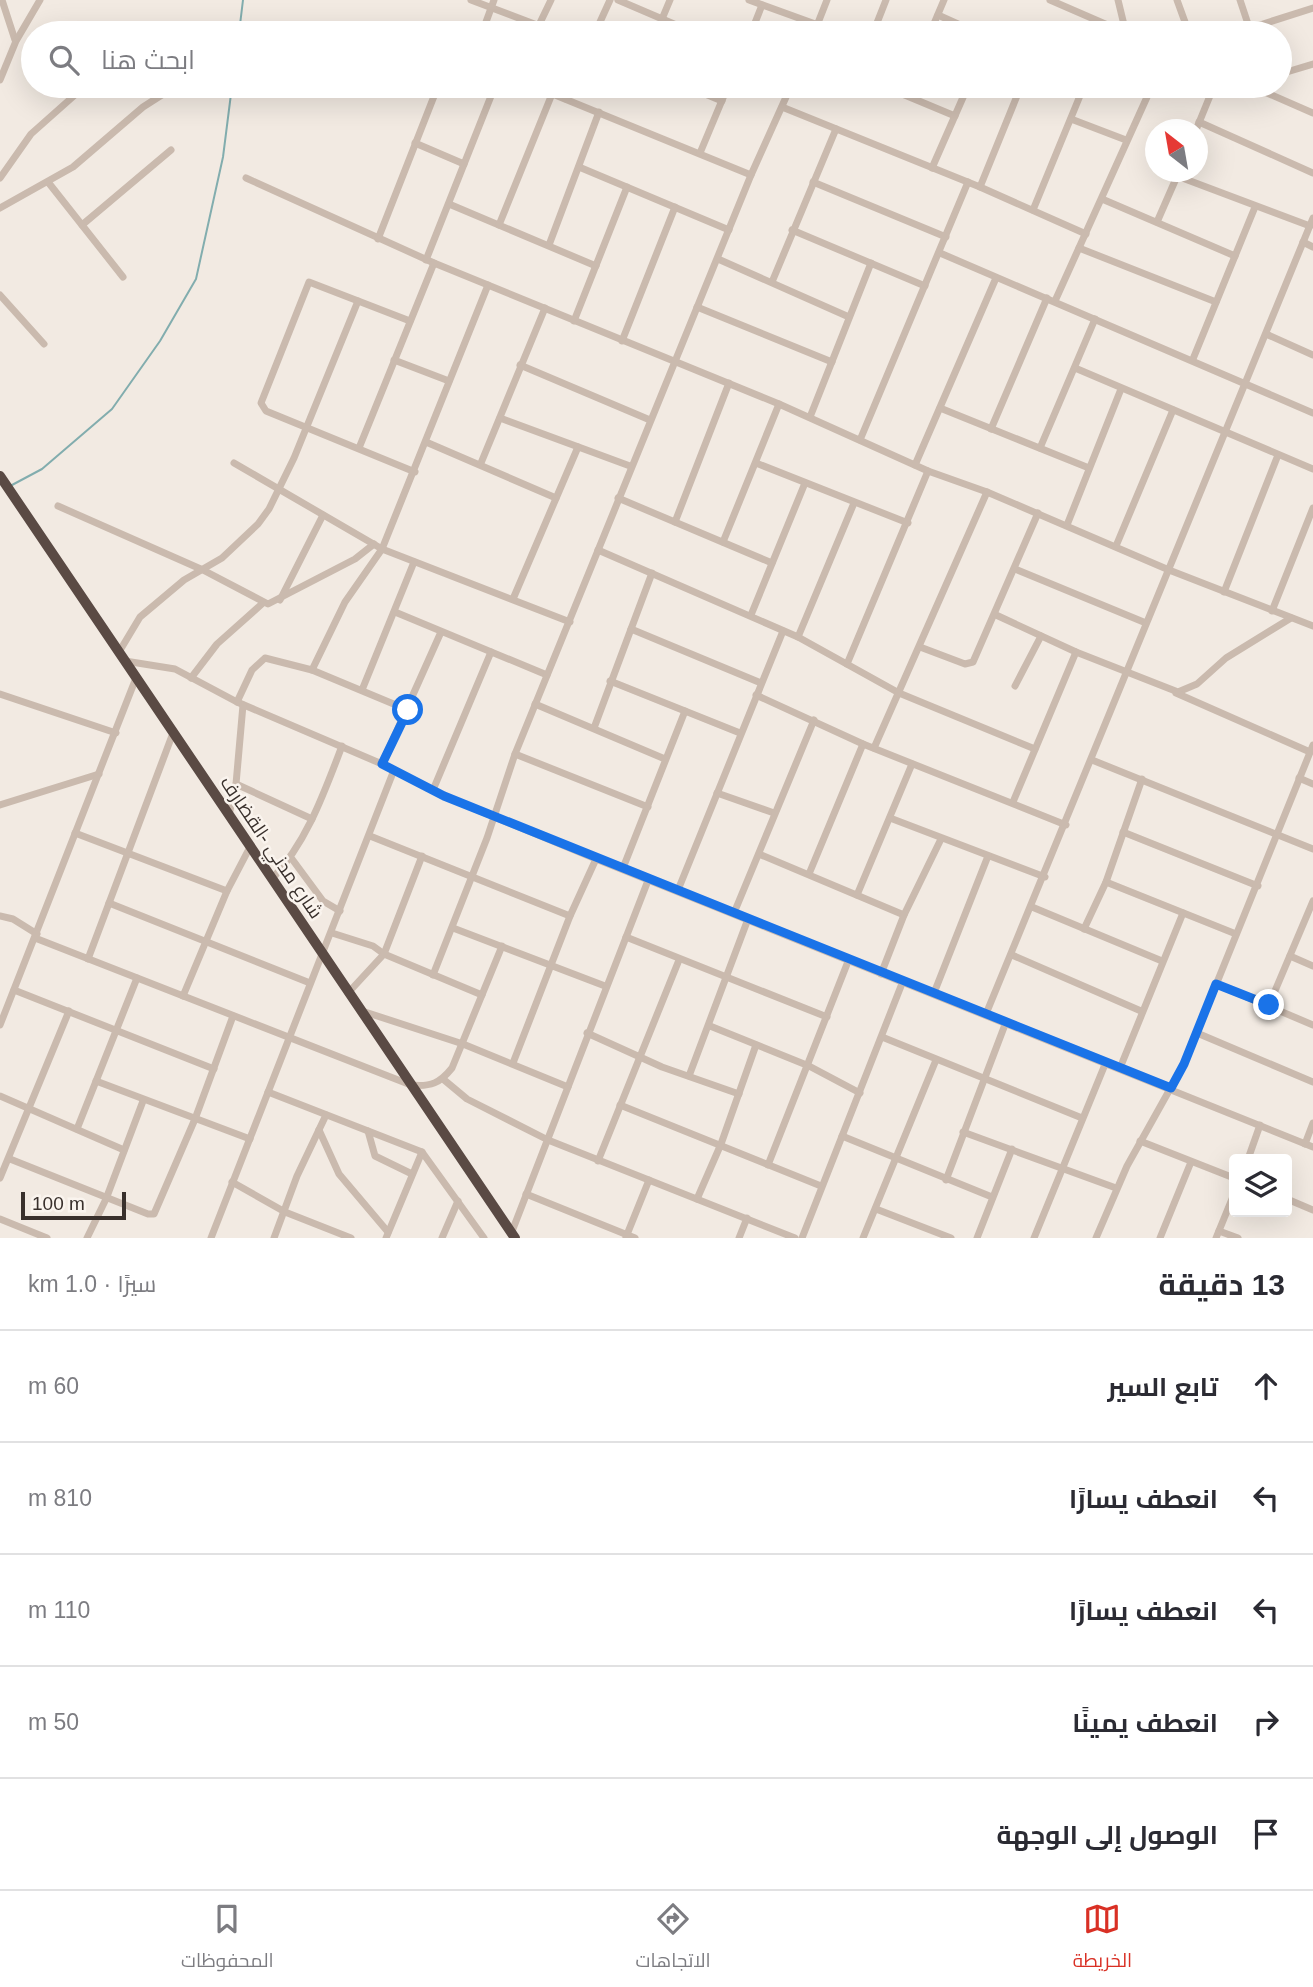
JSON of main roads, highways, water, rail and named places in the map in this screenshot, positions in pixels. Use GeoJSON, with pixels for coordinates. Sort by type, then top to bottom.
{"type":"FeatureCollection","features":[{"type":"Feature","properties":{"kind":"highway","name":"شارع مدني -القضارف"},"geometry":{"type":"LineString","coordinates":[[0,476],[512,1236]]}},
{"type":"Feature","properties":{"kind":"waterway"},"geometry":{"type":"LineString","coordinates":[[240,21],[243,0]]}},
{"type":"Feature","properties":{"kind":"waterway"},"geometry":{"type":"LineString","coordinates":[[12,485],[42,469],[112,409],[160,341],[196,279],[223,157],[230,98]]}}]}
